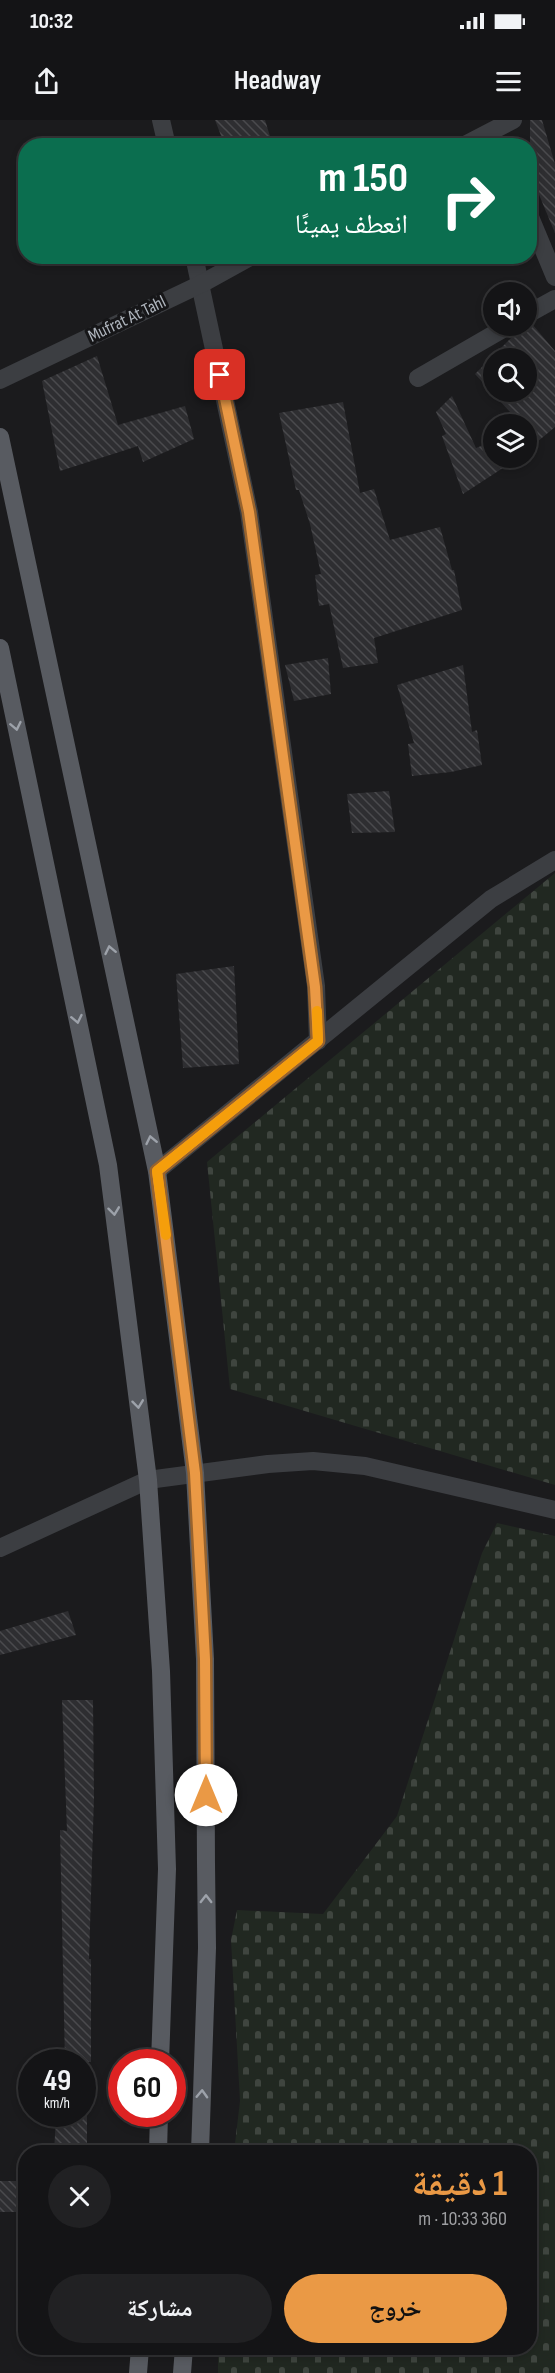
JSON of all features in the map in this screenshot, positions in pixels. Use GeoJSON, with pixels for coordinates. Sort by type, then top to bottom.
{"type":"FeatureCollection","features":[{"type":"Feature","properties":{"kind":"main road"},"geometry":{"type":"LineString","coordinates":[[0,437],[157,1171],[195,1473],[205,1659],[207,1948],[200,2145]]}},
{"type":"Feature","properties":{"kind":"main road"},"geometry":{"type":"LineString","coordinates":[[0,648],[108,1165],[148,1480],[160,1671],[167,1869],[160,2049]]}},
{"type":"Feature","properties":{"kind":"main road"},"geometry":{"type":"LineString","coordinates":[[158,2145],[159,2127]]}},
{"type":"Feature","properties":{"kind":"main road"},"geometry":{"type":"LineString","coordinates":[[138,2373],[139,2355]]}},
{"type":"Feature","properties":{"kind":"main road"},"geometry":{"type":"LineString","coordinates":[[182,2373],[183,2355]]}},
{"type":"Feature","properties":{"kind":"street"},"geometry":{"type":"LineString","coordinates":[[161,120],[165,138]]}},
{"type":"Feature","properties":{"kind":"street"},"geometry":{"type":"LineString","coordinates":[[496,138],[513,120]]}},
{"type":"Feature","properties":{"kind":"street"},"geometry":{"type":"LineString","coordinates":[[537,234],[555,278]]}},
{"type":"Feature","properties":{"kind":"street"},"geometry":{"type":"LineString","coordinates":[[196,264],[249,512],[315,987],[318,1041]]}},
{"type":"Feature","properties":{"kind":"street","name":"Mufrat At Tahl"},"geometry":{"type":"LineString","coordinates":[[0,380],[201,284],[237,264]]}},
{"type":"Feature","properties":{"kind":"street"},"geometry":{"type":"LineString","coordinates":[[537,309],[555,299]]}},
{"type":"Feature","properties":{"kind":"street"},"geometry":{"type":"LineString","coordinates":[[418,378],[491,336]]}},
{"type":"Feature","properties":{"kind":"street"},"geometry":{"type":"LineString","coordinates":[[157,1171],[491,899],[555,860]]}},
{"type":"Feature","properties":{"kind":"street"},"geometry":{"type":"LineString","coordinates":[[0,1548],[148,1480],[268,1464],[313,1461],[365,1466],[555,1510]]}},
{"type":"Feature","properties":{"kind":"green space"},"geometry":{"type":"Polygon","coordinates":[[[555,873],[555,1485],[230,1389],[207,1162],[555,873]]]}},
{"type":"Feature","properties":{"kind":"green space"},"geometry":{"type":"Polygon","coordinates":[[[497,1523],[555,1536],[555,2373],[218,2373],[218,2355],[537,2355],[537,2145],[235,2145],[240,2101],[231,1940],[237,1910],[323,1914],[397,1816],[482,1553],[497,1523]]]}},
{"type":"Feature","properties":{"kind":"building"},"geometry":{"type":"Polygon","coordinates":[[[215,120],[265,120],[271,138],[222,138],[215,120]]]}},
{"type":"Feature","properties":{"kind":"building"},"geometry":{"type":"Polygon","coordinates":[[[530,120],[542,120],[555,164],[555,233],[537,190],[537,138],[530,138],[530,120]]]}},
{"type":"Feature","properties":{"kind":"building"},"geometry":{"type":"Polygon","coordinates":[[[537,330],[555,351],[555,427],[537,442],[537,414],[512,414],[501,402],[537,402],[537,348],[501,348],[513,336],[537,336],[537,330]]]}},
{"type":"Feature","properties":{"kind":"building"},"geometry":{"type":"Polygon","coordinates":[[[97,356],[118,425],[185,406],[194,439],[143,462],[138,446],[60,471],[42,381],[97,356]]]}},
{"type":"Feature","properties":{"kind":"building"},"geometry":{"type":"Polygon","coordinates":[[[483,366],[483,383],[475,374],[483,366]]]}},
{"type":"Feature","properties":{"kind":"building"},"geometry":{"type":"Polygon","coordinates":[[[452,396],[476,448],[483,445],[483,468],[503,468],[463,494],[442,436],[446,434],[436,412],[452,396]]]}},
{"type":"Feature","properties":{"kind":"building"},"geometry":{"type":"Polygon","coordinates":[[[343,402],[360,493],[374,489],[390,540],[440,527],[452,570],[454,570],[462,610],[374,638],[378,663],[343,668],[329,604],[319,606],[315,575],[321,574],[310,524],[299,490],[296,490],[279,413],[343,402]]]}},
{"type":"Feature","properties":{"kind":"building"},"geometry":{"type":"Polygon","coordinates":[[[328,658],[331,694],[294,701],[285,665],[328,658]]]}},
{"type":"Feature","properties":{"kind":"building"},"geometry":{"type":"Polygon","coordinates":[[[463,665],[472,732],[477,730],[482,765],[451,772],[412,776],[408,744],[414,743],[397,685],[463,665]]]}},
{"type":"Feature","properties":{"kind":"building"},"geometry":{"type":"Polygon","coordinates":[[[389,791],[395,832],[352,833],[347,794],[389,791]]]}},
{"type":"Feature","properties":{"kind":"building"},"geometry":{"type":"Polygon","coordinates":[[[234,966],[239,1064],[183,1068],[176,974],[234,966]]]}},
{"type":"Feature","properties":{"kind":"building"},"geometry":{"type":"Polygon","coordinates":[[[68,1611],[76,1635],[0,1655],[0,1631],[68,1611]]]}},
{"type":"Feature","properties":{"kind":"building"},"geometry":{"type":"Polygon","coordinates":[[[62,1700],[93,1700],[94,1797],[89,1959],[91,1959],[91,2049],[65,2049],[60,1830],[67,1831],[62,1700]]]}},
{"type":"Feature","properties":{"kind":"building"},"geometry":{"type":"Polygon","coordinates":[[[55,2127],[87,2127],[87,2145],[54,2145],[55,2127]]]}},
{"type":"Feature","properties":{"kind":"building"},"geometry":{"type":"Polygon","coordinates":[[[0,2181],[18,2181],[18,2212],[0,2212],[0,2181]]]}},
{"type":"Feature","properties":{"kind":"slow traffic"},"geometry":{"type":"LineString","coordinates":[[166,1235],[157,1171],[318,1041],[317,1011]]}},
{"type":"Feature","properties":{"kind":"route"},"geometry":{"type":"LineString","coordinates":[[206,1795],[205,1659],[195,1473],[157,1171],[318,1041],[315,987],[249,512],[220,375]]}}]}
